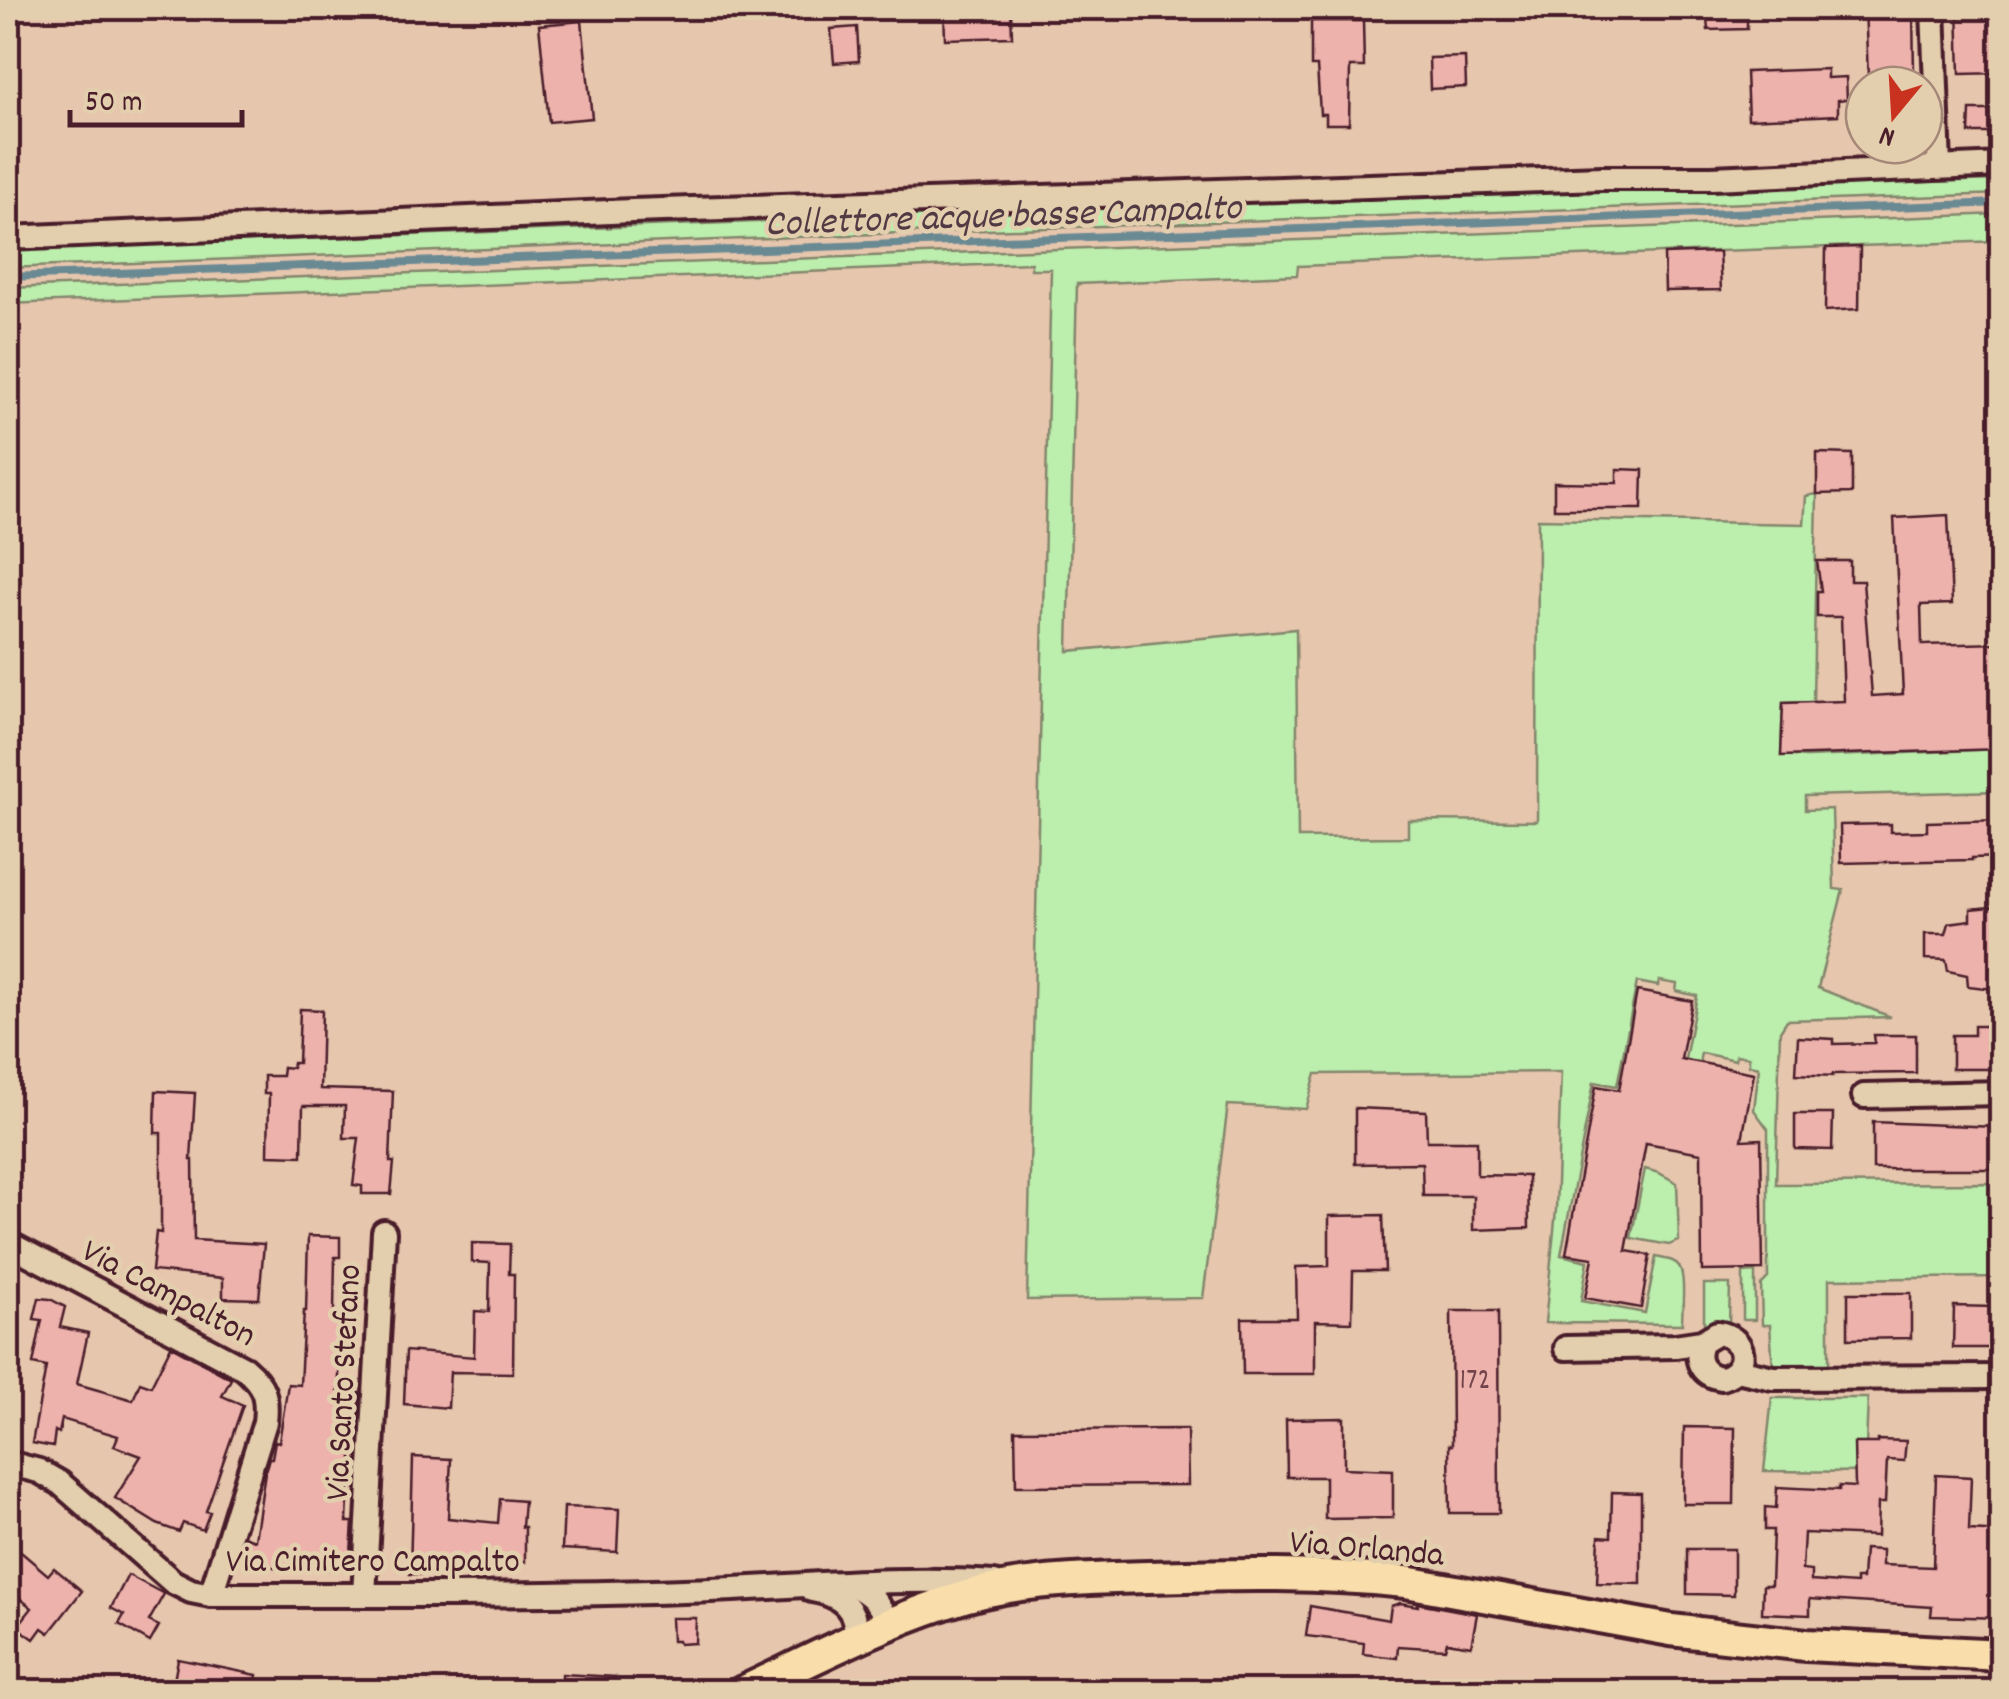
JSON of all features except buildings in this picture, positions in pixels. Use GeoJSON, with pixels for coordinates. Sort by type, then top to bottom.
{"type":"FeatureCollection","features":[{"type":"Feature","properties":{"kind":"main road","name":"Via Orlanda"},"geometry":{"type":"LineString","coordinates":[[743,1692],[947,1602],[1020,1584],[1230,1574],[1368,1578],[1671,1630],[1806,1644],[2002,1655]]}},
{"type":"Feature","properties":{"kind":"street"},"geometry":{"type":"LineString","coordinates":[[1933,8],[1939,167]]}},
{"type":"Feature","properties":{"kind":"street"},"geometry":{"type":"LineString","coordinates":[[8,238],[633,210],[1602,178],[1712,178],[2002,164]]}},
{"type":"Feature","properties":{"kind":"street"},"geometry":{"type":"LineString","coordinates":[[1864,1096],[2002,1093]]}},
{"type":"Feature","properties":{"kind":"street","name":"Via Santo Stefano"},"geometry":{"type":"LineString","coordinates":[[364,1595],[384,1232]]}},
{"type":"Feature","properties":{"kind":"street","name":"Via Campalton"},"geometry":{"type":"LineString","coordinates":[[8,1243],[244,1368],[257,1379],[267,1406],[265,1422],[212,1595]]}},
{"type":"Feature","properties":{"kind":"street"},"geometry":{"type":"LineString","coordinates":[[1566,1348],[1702,1342],[1697,1358],[1706,1373],[1722,1378],[1737,1370],[1772,1378],[2002,1378]]}},
{"type":"Feature","properties":{"kind":"street","name":"Via Cimitero Campalto"},"geometry":{"type":"LineString","coordinates":[[8,1463],[60,1482],[165,1576],[191,1591],[212,1595],[783,1588],[948,1580],[1020,1584]]}},
{"type":"Feature","properties":{"kind":"street"},"geometry":{"type":"LineString","coordinates":[[850,1583],[872,1595],[889,1626]]}},
{"type":"Feature","properties":{"kind":"street","name":"Via Cimitero Campalto"},"geometry":{"type":"LineString","coordinates":[[783,1588],[818,1591],[840,1599],[852,1612],[857,1626],[855,1640]]}},
{"type":"Feature","properties":{"kind":"green space"},"geometry":{"type":"Polygon","coordinates":[[[2002,180],[2001,194],[8,268],[8,250],[1631,189],[2002,180]]]}},
{"type":"Feature","properties":{"kind":"green space"},"geometry":{"type":"Polygon","coordinates":[[[2001,214],[2001,241],[1298,266],[1297,275],[1077,284],[1068,651],[1296,629],[1298,838],[1408,837],[1408,820],[1537,821],[1538,519],[1804,524],[1806,496],[1817,494],[1813,702],[1783,703],[1781,755],[2001,749],[2001,791],[1805,796],[1805,810],[1832,809],[1834,889],[1843,890],[1818,988],[1891,1017],[1787,1020],[1780,1031],[1776,1184],[2001,1183],[2001,1277],[1829,1279],[1829,1367],[1773,1369],[1770,1325],[1762,1325],[1761,1285],[1768,1278],[1768,1129],[1754,1110],[1759,1067],[1749,1065],[1749,1057],[1736,1055],[1735,1060],[1701,1053],[1692,1100],[1682,1075],[1697,996],[1676,991],[1677,984],[1659,981],[1658,986],[1637,982],[1617,1086],[1594,1082],[1561,1255],[1588,1261],[1581,1301],[1645,1313],[1656,1257],[1674,1262],[1682,1278],[1682,1324],[1545,1323],[1556,1210],[1561,1072],[1316,1074],[1306,1109],[1228,1105],[1203,1298],[1027,1300],[1051,269],[1031,269],[1031,263],[8,304],[8,288],[2001,214]]]}},
{"type":"Feature","properties":{"kind":"green space"},"geometry":{"type":"Polygon","coordinates":[[[1645,1169],[1677,1183],[1679,1241],[1669,1245],[1631,1238],[1645,1169]]]}},
{"type":"Feature","properties":{"kind":"green space"},"geometry":{"type":"Polygon","coordinates":[[[1755,1272],[1755,1320],[1743,1320],[1743,1273],[1755,1272]]]}},
{"type":"Feature","properties":{"kind":"green space"},"geometry":{"type":"Polygon","coordinates":[[[1704,1284],[1730,1284],[1729,1325],[1704,1324],[1704,1284]]]}},
{"type":"Feature","properties":{"kind":"green space"},"geometry":{"type":"Polygon","coordinates":[[[1772,1398],[1868,1398],[1865,1472],[1764,1471],[1772,1398]]]}},
{"type":"Feature","properties":{"kind":"waterway","name":"Collettore acque basse Campalto"},"geometry":{"type":"LineString","coordinates":[[8,277],[2002,203]]}}]}
